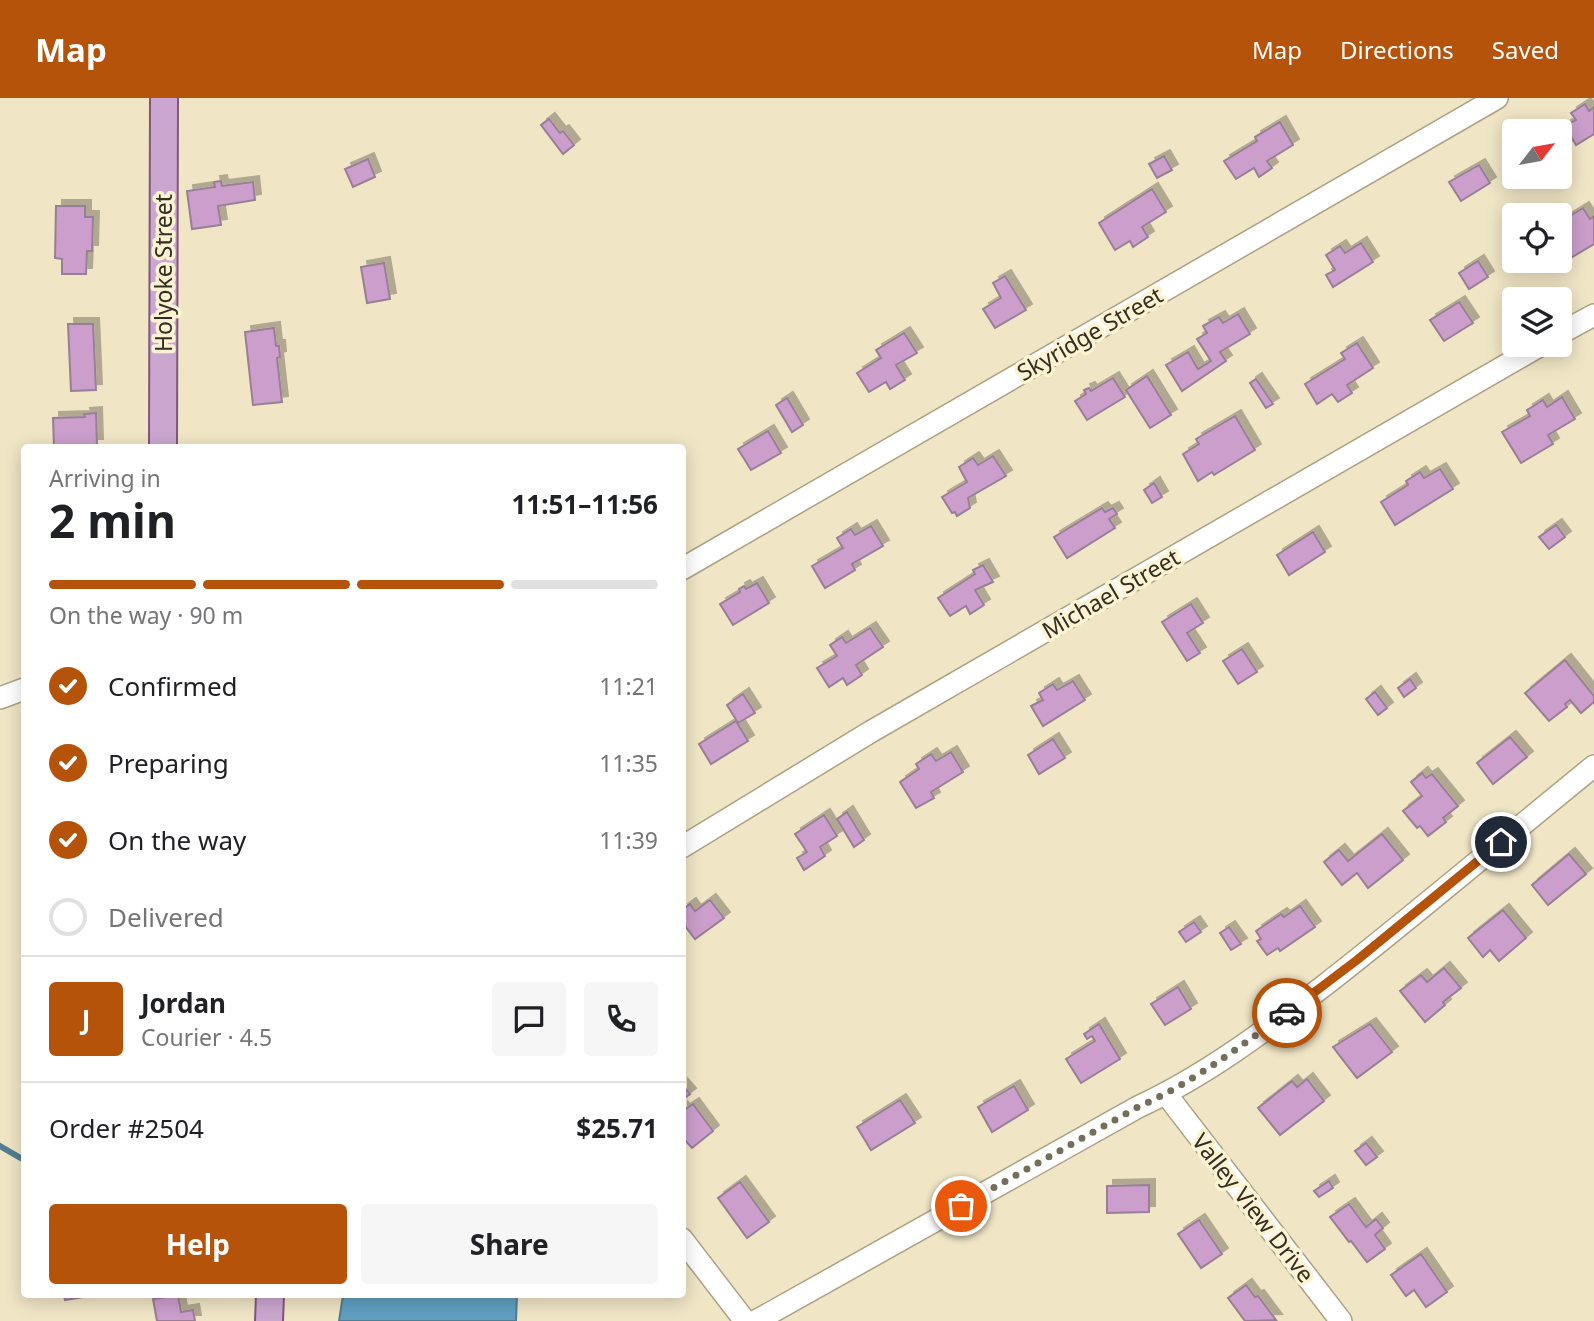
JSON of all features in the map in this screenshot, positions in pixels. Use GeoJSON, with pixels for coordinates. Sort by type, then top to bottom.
{"type":"FeatureCollection","features":[{"type":"Feature","properties":{"kind":"main road","name":"Holyoke Street"},"geometry":{"type":"LineString","coordinates":[[163,444],[164,98]]}},
{"type":"Feature","properties":{"kind":"main road"},"geometry":{"type":"LineString","coordinates":[[269,1321],[270,1298]]}},
{"type":"Feature","properties":{"kind":"street","name":"Skyridge Street"},"geometry":{"type":"LineString","coordinates":[[686,567],[1497,98]]}},
{"type":"Feature","properties":{"kind":"street"},"geometry":{"type":"LineString","coordinates":[[1572,327],[1594,315]]}},
{"type":"Feature","properties":{"kind":"street","name":"Michael Street"},"geometry":{"type":"LineString","coordinates":[[686,845],[872,732],[1520,357]]}},
{"type":"Feature","properties":{"kind":"street"},"geometry":{"type":"LineString","coordinates":[[0,698],[21,690]]}},
{"type":"Feature","properties":{"kind":"street"},"geometry":{"type":"LineString","coordinates":[[756,1321],[1138,1107],[1166,1094],[1230,1054],[1368,951],[1594,766]]}},
{"type":"Feature","properties":{"kind":"street","name":"Valley View Drive"},"geometry":{"type":"LineString","coordinates":[[1166,1094],[1340,1321]]}},
{"type":"Feature","properties":{"kind":"street"},"geometry":{"type":"LineString","coordinates":[[686,1244],[745,1321]]}},
{"type":"Feature","properties":{"kind":"water"},"geometry":{"type":"Polygon","coordinates":[[[343,1298],[517,1298],[516,1321],[339,1321],[343,1298]]]}},
{"type":"Feature","properties":{"kind":"building"},"geometry":{"type":"Polygon","coordinates":[[[1585,104],[1589,111],[1594,107],[1594,134],[1576,145],[1572,138],[1572,122],[1576,120],[1571,113],[1585,104]]]}},
{"type":"Feature","properties":{"kind":"building"},"geometry":{"type":"Polygon","coordinates":[[[549,119],[574,145],[563,154],[541,125],[549,119]]]}},
{"type":"Feature","properties":{"kind":"building"},"geometry":{"type":"Polygon","coordinates":[[[1280,122],[1293,145],[1267,161],[1272,168],[1259,177],[1254,168],[1236,179],[1224,161],[1257,141],[1255,137],[1280,122]]]}},
{"type":"Feature","properties":{"kind":"building"},"geometry":{"type":"Polygon","coordinates":[[[1164,156],[1172,170],[1157,178],[1149,164],[1164,156]]]}},
{"type":"Feature","properties":{"kind":"building"},"geometry":{"type":"Polygon","coordinates":[[[368,159],[375,177],[353,187],[345,169],[368,159]]]}},
{"type":"Feature","properties":{"kind":"building"},"geometry":{"type":"Polygon","coordinates":[[[1479,165],[1490,183],[1461,201],[1449,182],[1479,165]]]}},
{"type":"Feature","properties":{"kind":"building"},"geometry":{"type":"Polygon","coordinates":[[[221,181],[222,186],[253,182],[255,200],[218,206],[221,225],[192,229],[187,191],[215,187],[214,182],[221,181]]]}},
{"type":"Feature","properties":{"kind":"building"},"geometry":{"type":"Polygon","coordinates":[[[1152,189],[1166,212],[1142,227],[1148,237],[1133,247],[1130,241],[1115,250],[1099,223],[1152,189]]]}},
{"type":"Feature","properties":{"kind":"building"},"geometry":{"type":"Polygon","coordinates":[[[56,206],[85,206],[85,217],[93,217],[92,251],[87,251],[86,274],[62,274],[62,259],[55,258],[56,206]]]}},
{"type":"Feature","properties":{"kind":"building"},"geometry":{"type":"Polygon","coordinates":[[[1583,208],[1590,219],[1594,216],[1594,244],[1572,257],[1572,215],[1583,208]]]}},
{"type":"Feature","properties":{"kind":"building"},"geometry":{"type":"Polygon","coordinates":[[[1361,243],[1373,262],[1333,287],[1326,275],[1335,270],[1326,255],[1340,246],[1345,253],[1361,243]]]}},
{"type":"Feature","properties":{"kind":"building"},"geometry":{"type":"Polygon","coordinates":[[[1478,261],[1488,277],[1469,289],[1459,273],[1478,261]]]}},
{"type":"Feature","properties":{"kind":"building"},"geometry":{"type":"Polygon","coordinates":[[[384,263],[390,299],[367,303],[361,267],[384,263]]]}},
{"type":"Feature","properties":{"kind":"building"},"geometry":{"type":"Polygon","coordinates":[[[1005,276],[1026,310],[995,328],[983,309],[1001,298],[993,283],[1005,276]]]}},
{"type":"Feature","properties":{"kind":"building"},"geometry":{"type":"Polygon","coordinates":[[[1459,302],[1473,323],[1444,341],[1430,320],[1459,302]]]}},
{"type":"Feature","properties":{"kind":"building"},"geometry":{"type":"Polygon","coordinates":[[[1238,314],[1250,334],[1220,352],[1226,361],[1182,391],[1166,365],[1188,352],[1198,369],[1211,361],[1197,339],[1207,333],[1203,326],[1219,317],[1223,323],[1238,314]]]}},
{"type":"Feature","properties":{"kind":"building"},"geometry":{"type":"Polygon","coordinates":[[[68,324],[93,324],[96,390],[71,391],[68,324]]]}},
{"type":"Feature","properties":{"kind":"building"},"geometry":{"type":"Polygon","coordinates":[[[274,328],[276,346],[279,346],[280,357],[277,358],[282,402],[253,405],[245,332],[274,328]]]}},
{"type":"Feature","properties":{"kind":"building"},"geometry":{"type":"Polygon","coordinates":[[[904,333],[917,353],[896,365],[905,380],[890,389],[886,382],[869,392],[857,373],[881,358],[876,350],[904,333]]]}},
{"type":"Feature","properties":{"kind":"building"},"geometry":{"type":"Polygon","coordinates":[[[1357,343],[1373,368],[1347,385],[1352,393],[1338,402],[1332,394],[1317,404],[1305,384],[1345,359],[1341,353],[1357,343]]]}},
{"type":"Feature","properties":{"kind":"building"},"geometry":{"type":"Polygon","coordinates":[[[1147,376],[1171,415],[1150,428],[1126,390],[1147,376]]]}},
{"type":"Feature","properties":{"kind":"building"},"geometry":{"type":"Polygon","coordinates":[[[1113,378],[1125,397],[1087,420],[1075,401],[1086,394],[1084,390],[1089,388],[1091,391],[1113,378]]]}},
{"type":"Feature","properties":{"kind":"building"},"geometry":{"type":"Polygon","coordinates":[[[1256,379],[1273,404],[1266,408],[1250,383],[1256,379]]]}},
{"type":"Feature","properties":{"kind":"building"},"geometry":{"type":"Polygon","coordinates":[[[1562,397],[1575,419],[1548,435],[1553,444],[1521,463],[1502,432],[1530,416],[1527,410],[1543,400],[1547,407],[1562,397]]]}},
{"type":"Feature","properties":{"kind":"building"},"geometry":{"type":"Polygon","coordinates":[[[787,398],[803,425],[792,432],[776,405],[787,398]]]}},
{"type":"Feature","properties":{"kind":"building"},"geometry":{"type":"Polygon","coordinates":[[[96,413],[97,444],[54,444],[53,418],[85,417],[84,414],[96,413]]]}},
{"type":"Feature","properties":{"kind":"building"},"geometry":{"type":"Polygon","coordinates":[[[1235,416],[1255,450],[1214,475],[1212,472],[1198,481],[1183,454],[1199,444],[1196,439],[1235,416]]]}},
{"type":"Feature","properties":{"kind":"building"},"geometry":{"type":"Polygon","coordinates":[[[768,431],[781,453],[751,470],[738,449],[768,431]]]}},
{"type":"Feature","properties":{"kind":"building"},"geometry":{"type":"Polygon","coordinates":[[[993,456],[1006,476],[968,498],[970,508],[957,516],[955,512],[952,513],[942,497],[967,482],[959,467],[973,458],[978,465],[993,456]]]}},
{"type":"Feature","properties":{"kind":"building"},"geometry":{"type":"Polygon","coordinates":[[[1440,469],[1453,489],[1395,525],[1381,502],[1408,485],[1406,481],[1420,472],[1424,478],[1440,469]]]}},
{"type":"Feature","properties":{"kind":"building"},"geometry":{"type":"Polygon","coordinates":[[[1154,483],[1162,497],[1152,503],[1144,490],[1154,483]]]}},
{"type":"Feature","properties":{"kind":"building"},"geometry":{"type":"Polygon","coordinates":[[[1102,508],[1105,512],[1113,508],[1117,514],[1109,519],[1115,528],[1067,558],[1054,537],[1102,508]]]}},
{"type":"Feature","properties":{"kind":"building"},"geometry":{"type":"Polygon","coordinates":[[[1556,525],[1565,537],[1549,549],[1539,537],[1556,525]]]}},
{"type":"Feature","properties":{"kind":"building"},"geometry":{"type":"Polygon","coordinates":[[[871,526],[883,546],[852,564],[855,570],[825,588],[812,566],[843,548],[837,538],[851,529],[855,535],[871,526]]]}},
{"type":"Feature","properties":{"kind":"building"},"geometry":{"type":"Polygon","coordinates":[[[1313,532],[1325,552],[1289,575],[1277,555],[1313,532]]]}},
{"type":"Feature","properties":{"kind":"building"},"geometry":{"type":"Polygon","coordinates":[[[983,565],[993,582],[975,590],[984,605],[970,614],[966,606],[950,616],[938,598],[975,574],[973,570],[983,565]]]}},
{"type":"Feature","properties":{"kind":"building"},"geometry":{"type":"Polygon","coordinates":[[[757,583],[769,603],[733,625],[720,604],[740,592],[739,589],[744,586],[746,589],[757,583]]]}},
{"type":"Feature","properties":{"kind":"building"},"geometry":{"type":"Polygon","coordinates":[[[1191,604],[1203,623],[1187,633],[1200,653],[1187,661],[1162,622],[1191,604]]]}},
{"type":"Feature","properties":{"kind":"building"},"geometry":{"type":"Polygon","coordinates":[[[870,628],[883,647],[856,665],[862,675],[847,685],[843,678],[829,687],[817,668],[837,656],[830,645],[842,637],[846,643],[870,628]]]}},
{"type":"Feature","properties":{"kind":"building"},"geometry":{"type":"Polygon","coordinates":[[[1242,649],[1257,672],[1238,684],[1223,661],[1242,649]]]}},
{"type":"Feature","properties":{"kind":"building"},"geometry":{"type":"Polygon","coordinates":[[[1565,660],[1594,696],[1594,702],[1581,713],[1570,700],[1565,704],[1567,707],[1549,721],[1525,693],[1565,660]]]}},
{"type":"Feature","properties":{"kind":"building"},"geometry":{"type":"Polygon","coordinates":[[[1410,679],[1416,688],[1404,697],[1398,688],[1410,679]]]}},
{"type":"Feature","properties":{"kind":"building"},"geometry":{"type":"Polygon","coordinates":[[[1073,681],[1085,700],[1043,726],[1031,706],[1043,700],[1039,693],[1053,684],[1057,690],[1073,681]]]}},
{"type":"Feature","properties":{"kind":"building"},"geometry":{"type":"Polygon","coordinates":[[[1375,692],[1387,708],[1378,715],[1366,699],[1375,692]]]}},
{"type":"Feature","properties":{"kind":"building"},"geometry":{"type":"Polygon","coordinates":[[[743,694],[755,713],[738,723],[727,705],[743,694]]]}},
{"type":"Feature","properties":{"kind":"building"},"geometry":{"type":"Polygon","coordinates":[[[736,721],[748,741],[711,764],[699,744],[736,721]]]}},
{"type":"Feature","properties":{"kind":"building"},"geometry":{"type":"Polygon","coordinates":[[[1510,737],[1527,757],[1493,784],[1477,763],[1510,737]]]}},
{"type":"Feature","properties":{"kind":"building"},"geometry":{"type":"Polygon","coordinates":[[[1053,739],[1065,758],[1039,774],[1028,755],[1053,739]]]}},
{"type":"Feature","properties":{"kind":"building"},"geometry":{"type":"Polygon","coordinates":[[[951,752],[963,772],[931,792],[934,798],[916,808],[900,782],[919,769],[916,764],[931,754],[936,761],[951,752]]]}},
{"type":"Feature","properties":{"kind":"building"},"geometry":{"type":"Polygon","coordinates":[[[1422,773],[1426,778],[1432,774],[1458,806],[1443,818],[1446,822],[1428,836],[1420,826],[1417,828],[1403,811],[1422,796],[1411,782],[1422,773]]]}},
{"type":"Feature","properties":{"kind":"building"},"geometry":{"type":"Polygon","coordinates":[[[847,812],[864,840],[854,847],[837,819],[847,812]]]}},
{"type":"Feature","properties":{"kind":"building"},"geometry":{"type":"Polygon","coordinates":[[[824,815],[837,836],[820,847],[825,856],[804,870],[797,858],[807,852],[795,834],[824,815]]]}},
{"type":"Feature","properties":{"kind":"building"},"geometry":{"type":"Polygon","coordinates":[[[1382,834],[1403,860],[1368,888],[1357,873],[1342,885],[1324,862],[1339,850],[1348,861],[1382,834]]]}},
{"type":"Feature","properties":{"kind":"building"},"geometry":{"type":"Polygon","coordinates":[[[1569,854],[1586,874],[1548,905],[1532,885],[1569,854]]]}},
{"type":"Feature","properties":{"kind":"building"},"geometry":{"type":"Polygon","coordinates":[[[710,900],[724,918],[695,939],[686,927],[686,907],[690,904],[695,911],[710,900]]]}},
{"type":"Feature","properties":{"kind":"building"},"geometry":{"type":"Polygon","coordinates":[[[1300,906],[1315,927],[1280,951],[1278,948],[1267,955],[1257,941],[1261,939],[1256,931],[1281,914],[1284,917],[1300,906]]]}},
{"type":"Feature","properties":{"kind":"building"},"geometry":{"type":"Polygon","coordinates":[[[1503,910],[1526,938],[1499,961],[1490,950],[1483,957],[1468,938],[1503,910]]]}},
{"type":"Feature","properties":{"kind":"building"},"geometry":{"type":"Polygon","coordinates":[[[1194,922],[1201,932],[1186,942],[1179,932],[1194,922]]]}},
{"type":"Feature","properties":{"kind":"building"},"geometry":{"type":"Polygon","coordinates":[[[1229,927],[1241,944],[1231,950],[1220,933],[1229,927]]]}},
{"type":"Feature","properties":{"kind":"building"},"geometry":{"type":"Polygon","coordinates":[[[1444,968],[1461,988],[1443,1002],[1445,1005],[1425,1022],[1400,991],[1421,975],[1427,982],[1444,968]]]}},
{"type":"Feature","properties":{"kind":"building"},"geometry":{"type":"Polygon","coordinates":[[[1178,987],[1191,1009],[1165,1025],[1151,1004],[1178,987]]]}},
{"type":"Feature","properties":{"kind":"building"},"geometry":{"type":"Polygon","coordinates":[[[1099,1024],[1120,1059],[1081,1083],[1066,1059],[1095,1041],[1092,1036],[1087,1039],[1084,1034],[1099,1024]]]}},
{"type":"Feature","properties":{"kind":"building"},"geometry":{"type":"Polygon","coordinates":[[[1370,1024],[1392,1052],[1357,1078],[1333,1047],[1370,1024]]]}},
{"type":"Feature","properties":{"kind":"building"},"geometry":{"type":"Polygon","coordinates":[[[1307,1079],[1324,1101],[1280,1135],[1258,1108],[1292,1081],[1297,1087],[1307,1079]]]}},
{"type":"Feature","properties":{"kind":"building"},"geometry":{"type":"Polygon","coordinates":[[[1014,1086],[1028,1110],[992,1132],[978,1107],[1014,1086]]]}},
{"type":"Feature","properties":{"kind":"building"},"geometry":{"type":"Polygon","coordinates":[[[900,1100],[915,1123],[871,1150],[857,1127],[900,1100]]]}},
{"type":"Feature","properties":{"kind":"building"},"geometry":{"type":"Polygon","coordinates":[[[693,1104],[713,1131],[692,1148],[686,1141],[686,1109],[693,1104]]]}},
{"type":"Feature","properties":{"kind":"building"},"geometry":{"type":"Polygon","coordinates":[[[1366,1143],[1377,1157],[1366,1165],[1355,1151],[1366,1143]]]}},
{"type":"Feature","properties":{"kind":"building"},"geometry":{"type":"Polygon","coordinates":[[[1329,1181],[1333,1188],[1319,1197],[1314,1191],[1329,1181]]]}},
{"type":"Feature","properties":{"kind":"building"},"geometry":{"type":"Polygon","coordinates":[[[740,1182],[769,1222],[747,1238],[718,1198],[740,1182]]]}},
{"type":"Feature","properties":{"kind":"building"},"geometry":{"type":"Polygon","coordinates":[[[1149,1185],[1149,1212],[1107,1213],[1107,1186],[1149,1185]]]}},
{"type":"Feature","properties":{"kind":"building"},"geometry":{"type":"Polygon","coordinates":[[[1349,1204],[1366,1227],[1376,1219],[1383,1228],[1375,1235],[1385,1249],[1367,1262],[1330,1217],[1349,1204]]]}},
{"type":"Feature","properties":{"kind":"building"},"geometry":{"type":"Polygon","coordinates":[[[1199,1220],[1222,1254],[1201,1268],[1178,1234],[1199,1220]]]}},
{"type":"Feature","properties":{"kind":"building"},"geometry":{"type":"Polygon","coordinates":[[[1421,1254],[1447,1292],[1426,1307],[1414,1290],[1406,1296],[1391,1275],[1421,1254]]]}},
{"type":"Feature","properties":{"kind":"building"},"geometry":{"type":"Polygon","coordinates":[[[1246,1285],[1276,1320],[1245,1321],[1228,1298],[1246,1285]]]}},
{"type":"Feature","properties":{"kind":"building"},"geometry":{"type":"Polygon","coordinates":[[[179,1298],[181,1312],[193,1310],[195,1321],[157,1321],[153,1299],[179,1298]]]}},
{"type":"Feature","properties":{"kind":"waterway"},"geometry":{"type":"LineString","coordinates":[[0,1146],[21,1158]]}},
{"type":"Feature","properties":{"kind":"way so far"},"geometry":{"type":"LineString","coordinates":[[961,1206],[1166,1094],[1230,1054],[1287,1013]]}},
{"type":"Feature","properties":{"kind":"route"},"geometry":{"type":"LineString","coordinates":[[1287,1013],[1357,960],[1501,842]]}}]}
